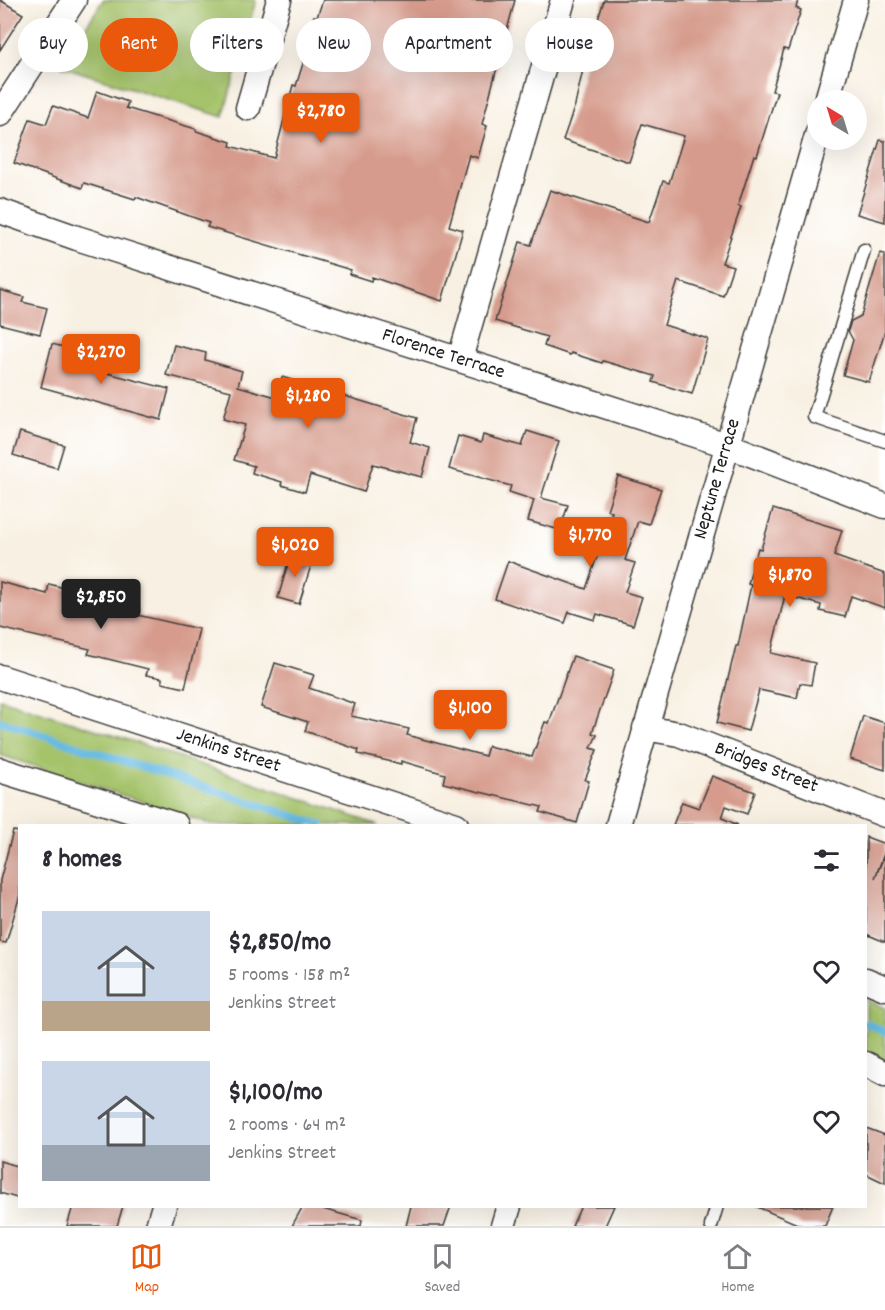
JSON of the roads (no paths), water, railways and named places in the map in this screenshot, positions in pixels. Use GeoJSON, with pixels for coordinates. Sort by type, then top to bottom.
{"type":"FeatureCollection","features":[{"type":"Feature","properties":{"kind":"street"},"geometry":{"type":"LineString","coordinates":[[0,114],[74,0]]}},
{"type":"Feature","properties":{"kind":"street"},"geometry":{"type":"LineString","coordinates":[[248,108],[279,0]]}},
{"type":"Feature","properties":{"kind":"street"},"geometry":{"type":"LineString","coordinates":[[460,359],[562,0]]}},
{"type":"Feature","properties":{"kind":"street"},"geometry":{"type":"LineString","coordinates":[[830,90],[856,0]]}},
{"type":"Feature","properties":{"kind":"street","name":"Neptune Terrace"},"geometry":{"type":"LineString","coordinates":[[618,824],[813,150]]}},
{"type":"Feature","properties":{"kind":"street","name":"Florence Terrace"},"geometry":{"type":"LineString","coordinates":[[0,211],[77,238],[727,445],[885,506]]}},
{"type":"Feature","properties":{"kind":"street","name":"Jenkins Street"},"geometry":{"type":"LineString","coordinates":[[0,677],[453,824]]}},
{"type":"Feature","properties":{"kind":"street","name":"Bridges Street"},"geometry":{"type":"LineString","coordinates":[[645,728],[678,734],[885,815]]}},
{"type":"Feature","properties":{"kind":"street"},"geometry":{"type":"LineString","coordinates":[[0,770],[173,824]]}},
{"type":"Feature","properties":{"kind":"street"},"geometry":{"type":"LineString","coordinates":[[867,980],[885,988]]}},
{"type":"Feature","properties":{"kind":"street"},"geometry":{"type":"LineString","coordinates":[[867,1065],[885,1074]]}},
{"type":"Feature","properties":{"kind":"street"},"geometry":{"type":"LineString","coordinates":[[158,1226],[163,1208]]}},
{"type":"Feature","properties":{"kind":"street"},"geometry":{"type":"LineString","coordinates":[[503,1226],[508,1208]]}},
{"type":"Feature","properties":{"kind":"lane"},"geometry":{"type":"LineString","coordinates":[[864,249],[814,417],[885,441]]}},
{"type":"Feature","properties":{"kind":"lane"},"geometry":{"type":"LineString","coordinates":[[711,1226],[716,1208]]}},
{"type":"Feature","properties":{"kind":"waterway"},"geometry":{"type":"LineString","coordinates":[[0,721],[318,824]]}},
{"type":"Feature","properties":{"kind":"waterway"},"geometry":{"type":"LineString","coordinates":[[867,1023],[885,1032]]}}]}
